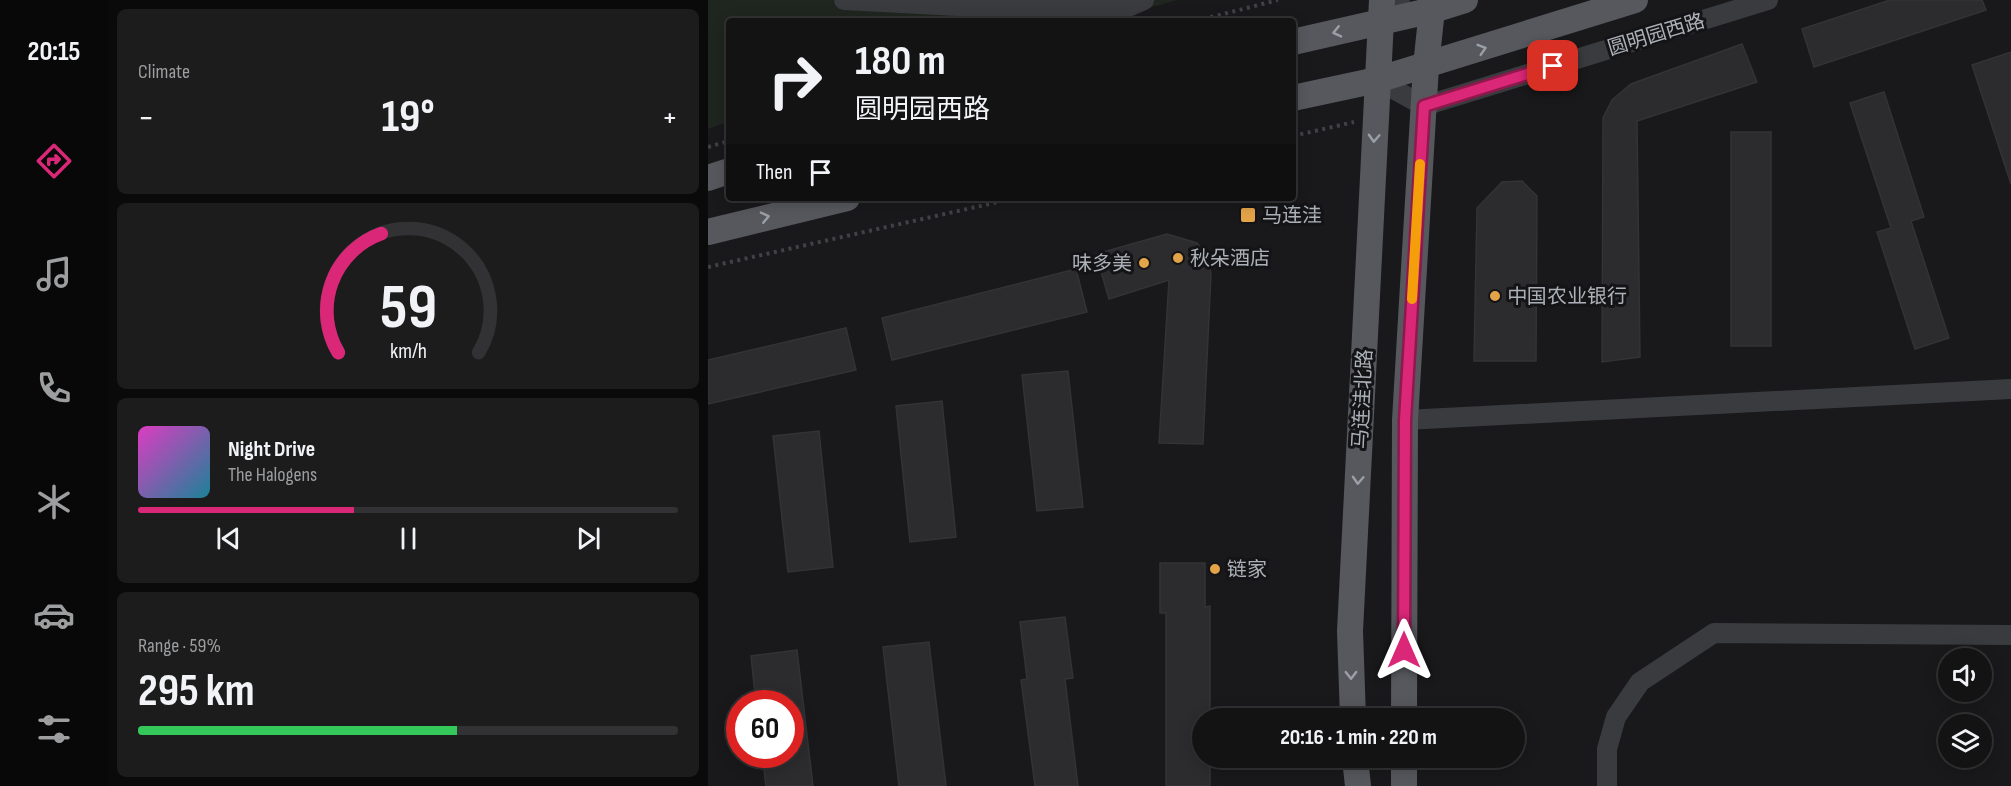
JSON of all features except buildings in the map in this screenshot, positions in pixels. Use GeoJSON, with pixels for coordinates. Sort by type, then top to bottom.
{"type":"FeatureCollection","features":[{"type":"Feature","properties":{"kind":"main road"},"geometry":{"type":"LineString","coordinates":[[1296,41],[1382,11],[1465,0]]}},
{"type":"Feature","properties":{"kind":"main road","name":"圆明园西路"},"geometry":{"type":"LineString","coordinates":[[1296,98],[1426,66],[1635,0]]}},
{"type":"Feature","properties":{"kind":"main road"},"geometry":{"type":"LineString","coordinates":[[1404,708],[1405,420],[1426,66],[1433,5]]}},
{"type":"Feature","properties":{"kind":"main road","name":"马连洼北路"},"geometry":{"type":"LineString","coordinates":[[1353,708],[1351,619],[1382,11]]}},
{"type":"Feature","properties":{"kind":"main road"},"geometry":{"type":"LineString","coordinates":[[708,177],[726,172]]}},
{"type":"Feature","properties":{"kind":"main road"},"geometry":{"type":"LineString","coordinates":[[708,232],[835,201]]}},
{"type":"Feature","properties":{"kind":"main road"},"geometry":{"type":"LineString","coordinates":[[1356,768],[1358,786]]}},
{"type":"Feature","properties":{"kind":"main road"},"geometry":{"type":"LineString","coordinates":[[1404,768],[1404,786]]}},
{"type":"Feature","properties":{"kind":"street"},"geometry":{"type":"LineString","coordinates":[[844,0],[1071,10],[1121,10],[1144,0]]}},
{"type":"Feature","properties":{"kind":"street"},"geometry":{"type":"LineString","coordinates":[[1382,11],[1400,0]]}},
{"type":"Feature","properties":{"kind":"street","name":"圆明园西路"},"geometry":{"type":"LineString","coordinates":[[1424,106],[1768,0]]}},
{"type":"Feature","properties":{"kind":"street"},"geometry":{"type":"LineString","coordinates":[[1377,80],[1424,106]]}},
{"type":"Feature","properties":{"kind":"street"},"geometry":{"type":"LineString","coordinates":[[1405,420],[2011,389]]}},
{"type":"Feature","properties":{"kind":"street"},"geometry":{"type":"LineString","coordinates":[[1607,786],[1607,749],[1616,717],[1640,682],[1714,633],[2011,635]]}},
{"type":"Feature","properties":{"kind":"path"},"geometry":{"type":"LineString","coordinates":[[1208,18],[1278,0]]}},
{"type":"Feature","properties":{"kind":"path"},"geometry":{"type":"LineString","coordinates":[[708,147],[726,142]]}},
{"type":"Feature","properties":{"kind":"path"},"geometry":{"type":"LineString","coordinates":[[708,267],[1003,201]]}},
{"type":"Feature","properties":{"kind":"shaded area"},"geometry":{"type":"Polygon","coordinates":[[[708,0],[1178,0],[1111,18],[726,18],[726,122],[708,129],[708,0]]]}},
{"type":"Feature","properties":{"kind":"slow traffic"},"geometry":{"type":"LineString","coordinates":[[1412,299],[1420,164]]}},
{"type":"Feature","properties":{"kind":"place","name":"马连洼"},"geometry":{"type":"Point","coordinates":[1248,215]}},
{"type":"Feature","properties":{"kind":"place","name":"秋朵酒店"},"geometry":{"type":"Point","coordinates":[1178,258]}},
{"type":"Feature","properties":{"kind":"place","name":"味多美"},"geometry":{"type":"Point","coordinates":[1144,263]}},
{"type":"Feature","properties":{"kind":"place","name":"中国农业银行"},"geometry":{"type":"Point","coordinates":[1495,296]}},
{"type":"Feature","properties":{"kind":"place","name":"链家"},"geometry":{"type":"Point","coordinates":[1215,569]}},
{"type":"Feature","properties":{"kind":"route"},"geometry":{"type":"LineString","coordinates":[[1404,650],[1405,420],[1424,106],[1553,66]]}}]}
